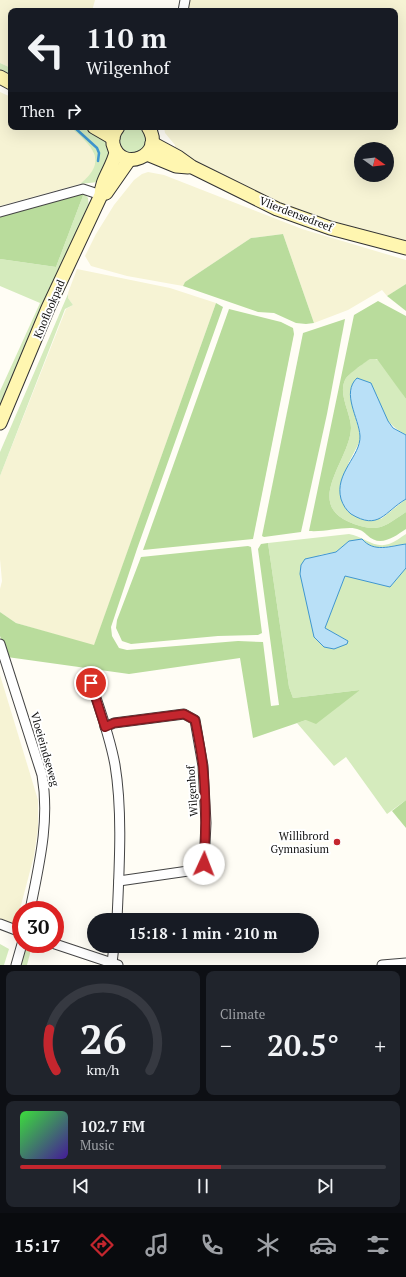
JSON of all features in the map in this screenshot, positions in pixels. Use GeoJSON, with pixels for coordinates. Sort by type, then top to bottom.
{"type":"FeatureCollection","features":[{"type":"Feature","properties":{"kind":"main road"},"geometry":{"type":"LineString","coordinates":[[115,132],[116,152],[129,160],[142,158],[150,148],[150,130]]}},
{"type":"Feature","properties":{"kind":"main road","name":"Vlierdensedreef"},"geometry":{"type":"LineString","coordinates":[[150,148],[176,166],[192,167],[277,209],[330,228],[406,248]]}},
{"type":"Feature","properties":{"kind":"main road","name":"Knoflookpad"},"geometry":{"type":"LineString","coordinates":[[0,423],[48,308],[101,195],[101,188],[114,161],[116,152]]}},
{"type":"Feature","properties":{"kind":"main road","name":"Knoflookpad"},"geometry":{"type":"LineString","coordinates":[[101,195],[108,191],[129,160]]}},
{"type":"Feature","properties":{"kind":"street"},"geometry":{"type":"LineString","coordinates":[[0,212],[83,189],[101,195]]}},
{"type":"Feature","properties":{"kind":"street","name":"Vloeieindseweg"},"geometry":{"type":"LineString","coordinates":[[0,644],[42,775],[46,796],[44,838],[32,901]]}},
{"type":"Feature","properties":{"kind":"street"},"geometry":{"type":"LineString","coordinates":[[91,683],[115,764],[118,797],[119,881],[117,913]]}},
{"type":"Feature","properties":{"kind":"street","name":"Wilgenhof"},"geometry":{"type":"LineString","coordinates":[[105,727],[114,723],[184,714],[190,716],[195,720],[203,766],[206,823],[204,864],[202,869],[119,881]]}},
{"type":"Feature","properties":{"kind":"street"},"geometry":{"type":"LineString","coordinates":[[0,924],[12,929]]}},
{"type":"Feature","properties":{"kind":"street"},"geometry":{"type":"LineString","coordinates":[[64,947],[115,964],[114,953]]}},
{"type":"Feature","properties":{"kind":"street"},"geometry":{"type":"LineString","coordinates":[[16,965],[19,953]]}},
{"type":"Feature","properties":{"kind":"street"},"geometry":{"type":"LineString","coordinates":[[382,965],[406,963]]}},
{"type":"Feature","properties":{"kind":"shaded area"},"geometry":{"type":"Polygon","coordinates":[[[0,0],[95,0],[93,8],[8,8],[8,67],[0,63],[0,0]]]}},
{"type":"Feature","properties":{"kind":"shaded area"},"geometry":{"type":"Polygon","coordinates":[[[190,0],[406,0],[406,241],[378,235],[280,203],[236,183],[175,151],[175,145],[165,133],[164,130],[398,130],[398,8],[188,8],[190,0]]]}},
{"type":"Feature","properties":{"kind":"shaded area"},"geometry":{"type":"Polygon","coordinates":[[[0,92],[8,96],[8,130],[73,130],[86,141],[93,151],[96,161],[94,170],[90,176],[80,184],[0,206],[0,92]]]}},
{"type":"Feature","properties":{"kind":"shaded area"},"geometry":{"type":"Polygon","coordinates":[[[148,172],[164,175],[302,229],[406,260],[406,284],[387,296],[382,290],[348,310],[314,323],[283,234],[251,238],[185,282],[183,286],[127,276],[91,266],[85,256],[96,234],[114,205],[134,180],[142,174],[148,172]]]}},
{"type":"Feature","properties":{"kind":"shaded area"},"geometry":{"type":"Polygon","coordinates":[[[77,269],[170,288],[216,303],[94,646],[16,623],[0,612],[0,589],[2,581],[0,559],[0,476],[66,309],[73,305],[68,298],[68,293],[77,269]]]}},
{"type":"Feature","properties":{"kind":"shaded area"},"geometry":{"type":"Polygon","coordinates":[[[0,675],[38,800],[38,828],[34,856],[22,901],[12,901],[12,927],[0,925],[0,675]]]}},
{"type":"Feature","properties":{"kind":"green space"},"geometry":{"type":"Polygon","coordinates":[[[0,63],[8,67],[8,75],[0,71],[0,63]]]}},
{"type":"Feature","properties":{"kind":"green space"},"geometry":{"type":"Polygon","coordinates":[[[73,130],[93,130],[106,138],[111,154],[98,182],[80,184],[89,176],[94,168],[95,161],[94,154],[85,141],[73,130]]]}},
{"type":"Feature","properties":{"kind":"green space"},"geometry":{"type":"Polygon","coordinates":[[[125,130],[141,130],[145,135],[145,145],[138,152],[128,152],[121,145],[121,135],[125,130]]]}},
{"type":"Feature","properties":{"kind":"green space"},"geometry":{"type":"Polygon","coordinates":[[[84,193],[88,198],[89,207],[0,410],[0,391],[40,303],[0,286],[0,259],[56,267],[84,193]]]}},
{"type":"Feature","properties":{"kind":"green space"},"geometry":{"type":"Polygon","coordinates":[[[84,193],[56,267],[0,259],[0,216],[84,193]]]}},
{"type":"Feature","properties":{"kind":"green space"},"geometry":{"type":"Polygon","coordinates":[[[283,234],[314,323],[296,323],[274,313],[258,312],[183,286],[185,282],[251,238],[283,234]]]}},
{"type":"Feature","properties":{"kind":"green space"},"geometry":{"type":"Polygon","coordinates":[[[406,284],[406,311],[387,296],[406,284]]]}},
{"type":"Feature","properties":{"kind":"green space"},"geometry":{"type":"Polygon","coordinates":[[[68,294],[68,298],[73,305],[65,309],[0,476],[0,452],[68,294]]]}},
{"type":"Feature","properties":{"kind":"green space"},"geometry":{"type":"Polygon","coordinates":[[[378,301],[406,316],[406,399],[377,359],[370,359],[346,378],[343,386],[343,392],[351,428],[349,441],[332,481],[329,494],[331,506],[339,516],[354,524],[370,528],[382,527],[406,512],[406,529],[392,538],[382,541],[372,539],[355,528],[309,531],[354,315],[378,301]]]}},
{"type":"Feature","properties":{"kind":"green space"},"geometry":{"type":"Polygon","coordinates":[[[216,303],[223,307],[137,549],[111,627],[112,636],[119,648],[127,650],[238,641],[263,642],[271,706],[279,705],[258,549],[261,544],[268,543],[289,687],[293,698],[360,690],[316,724],[306,720],[253,738],[240,658],[129,674],[7,657],[0,636],[0,612],[16,623],[94,645],[216,303]]]}},
{"type":"Feature","properties":{"kind":"green space"},"geometry":{"type":"Polygon","coordinates":[[[229,309],[281,322],[293,328],[294,334],[253,539],[143,550],[229,309]]]}},
{"type":"Feature","properties":{"kind":"green space"},"geometry":{"type":"Polygon","coordinates":[[[345,319],[327,414],[301,532],[264,537],[262,536],[303,333],[345,319]]]}},
{"type":"Feature","properties":{"kind":"green space"},"geometry":{"type":"Polygon","coordinates":[[[370,358],[380,360],[406,399],[406,435],[394,427],[387,419],[377,395],[350,394],[360,435],[360,441],[348,464],[381,519],[406,499],[406,512],[382,527],[376,528],[363,527],[339,516],[331,506],[329,494],[332,481],[349,441],[351,428],[344,398],[343,386],[349,375],[370,358]]]}},
{"type":"Feature","properties":{"kind":"green space"},"geometry":{"type":"Polygon","coordinates":[[[349,534],[373,544],[384,545],[393,542],[406,534],[406,544],[378,548],[349,541],[336,552],[319,555],[314,637],[348,641],[325,628],[345,575],[390,587],[406,568],[406,800],[387,814],[346,757],[334,766],[297,723],[306,720],[360,690],[293,698],[289,687],[268,543],[349,534]]]}},
{"type":"Feature","properties":{"kind":"green space"},"geometry":{"type":"Polygon","coordinates":[[[248,546],[251,547],[262,633],[258,635],[218,636],[131,644],[122,641],[116,628],[117,620],[141,557],[248,546]]]}},
{"type":"Feature","properties":{"kind":"green space"},"geometry":{"type":"Polygon","coordinates":[[[406,800],[406,828],[392,811],[406,800]]]}},
{"type":"Feature","properties":{"kind":"green space"},"geometry":{"type":"Polygon","coordinates":[[[0,944],[9,949],[4,965],[0,965],[0,944]]]}},
{"type":"Feature","properties":{"kind":"green space"},"geometry":{"type":"Polygon","coordinates":[[[22,953],[30,953],[27,965],[15,965],[22,953]]]}},
{"type":"Feature","properties":{"kind":"water"},"geometry":{"type":"Polygon","coordinates":[[[357,378],[371,383],[388,421],[393,428],[406,435],[406,499],[381,518],[368,521],[360,519],[348,511],[341,499],[340,490],[344,473],[359,443],[359,429],[351,398],[352,384],[357,378]]]}},
{"type":"Feature","properties":{"kind":"water"},"geometry":{"type":"Polygon","coordinates":[[[362,539],[372,546],[382,548],[406,544],[406,568],[390,587],[345,576],[325,628],[348,641],[347,644],[334,649],[324,647],[314,637],[300,574],[301,565],[305,559],[336,552],[349,541],[362,539]]]}},
{"type":"Feature","properties":{"kind":"waterway"},"geometry":{"type":"LineString","coordinates":[[77,130],[97,148],[99,153],[98,161]]}},
{"type":"Feature","properties":{"kind":"place","name":"Willibrord Gymnasium"},"geometry":{"type":"Point","coordinates":[337,842]}},
{"type":"Feature","properties":{"kind":"route"},"geometry":{"type":"LineString","coordinates":[[91,683],[105,727],[114,723],[184,714],[195,720],[203,763],[205,791],[206,823],[204,864]]}}]}
